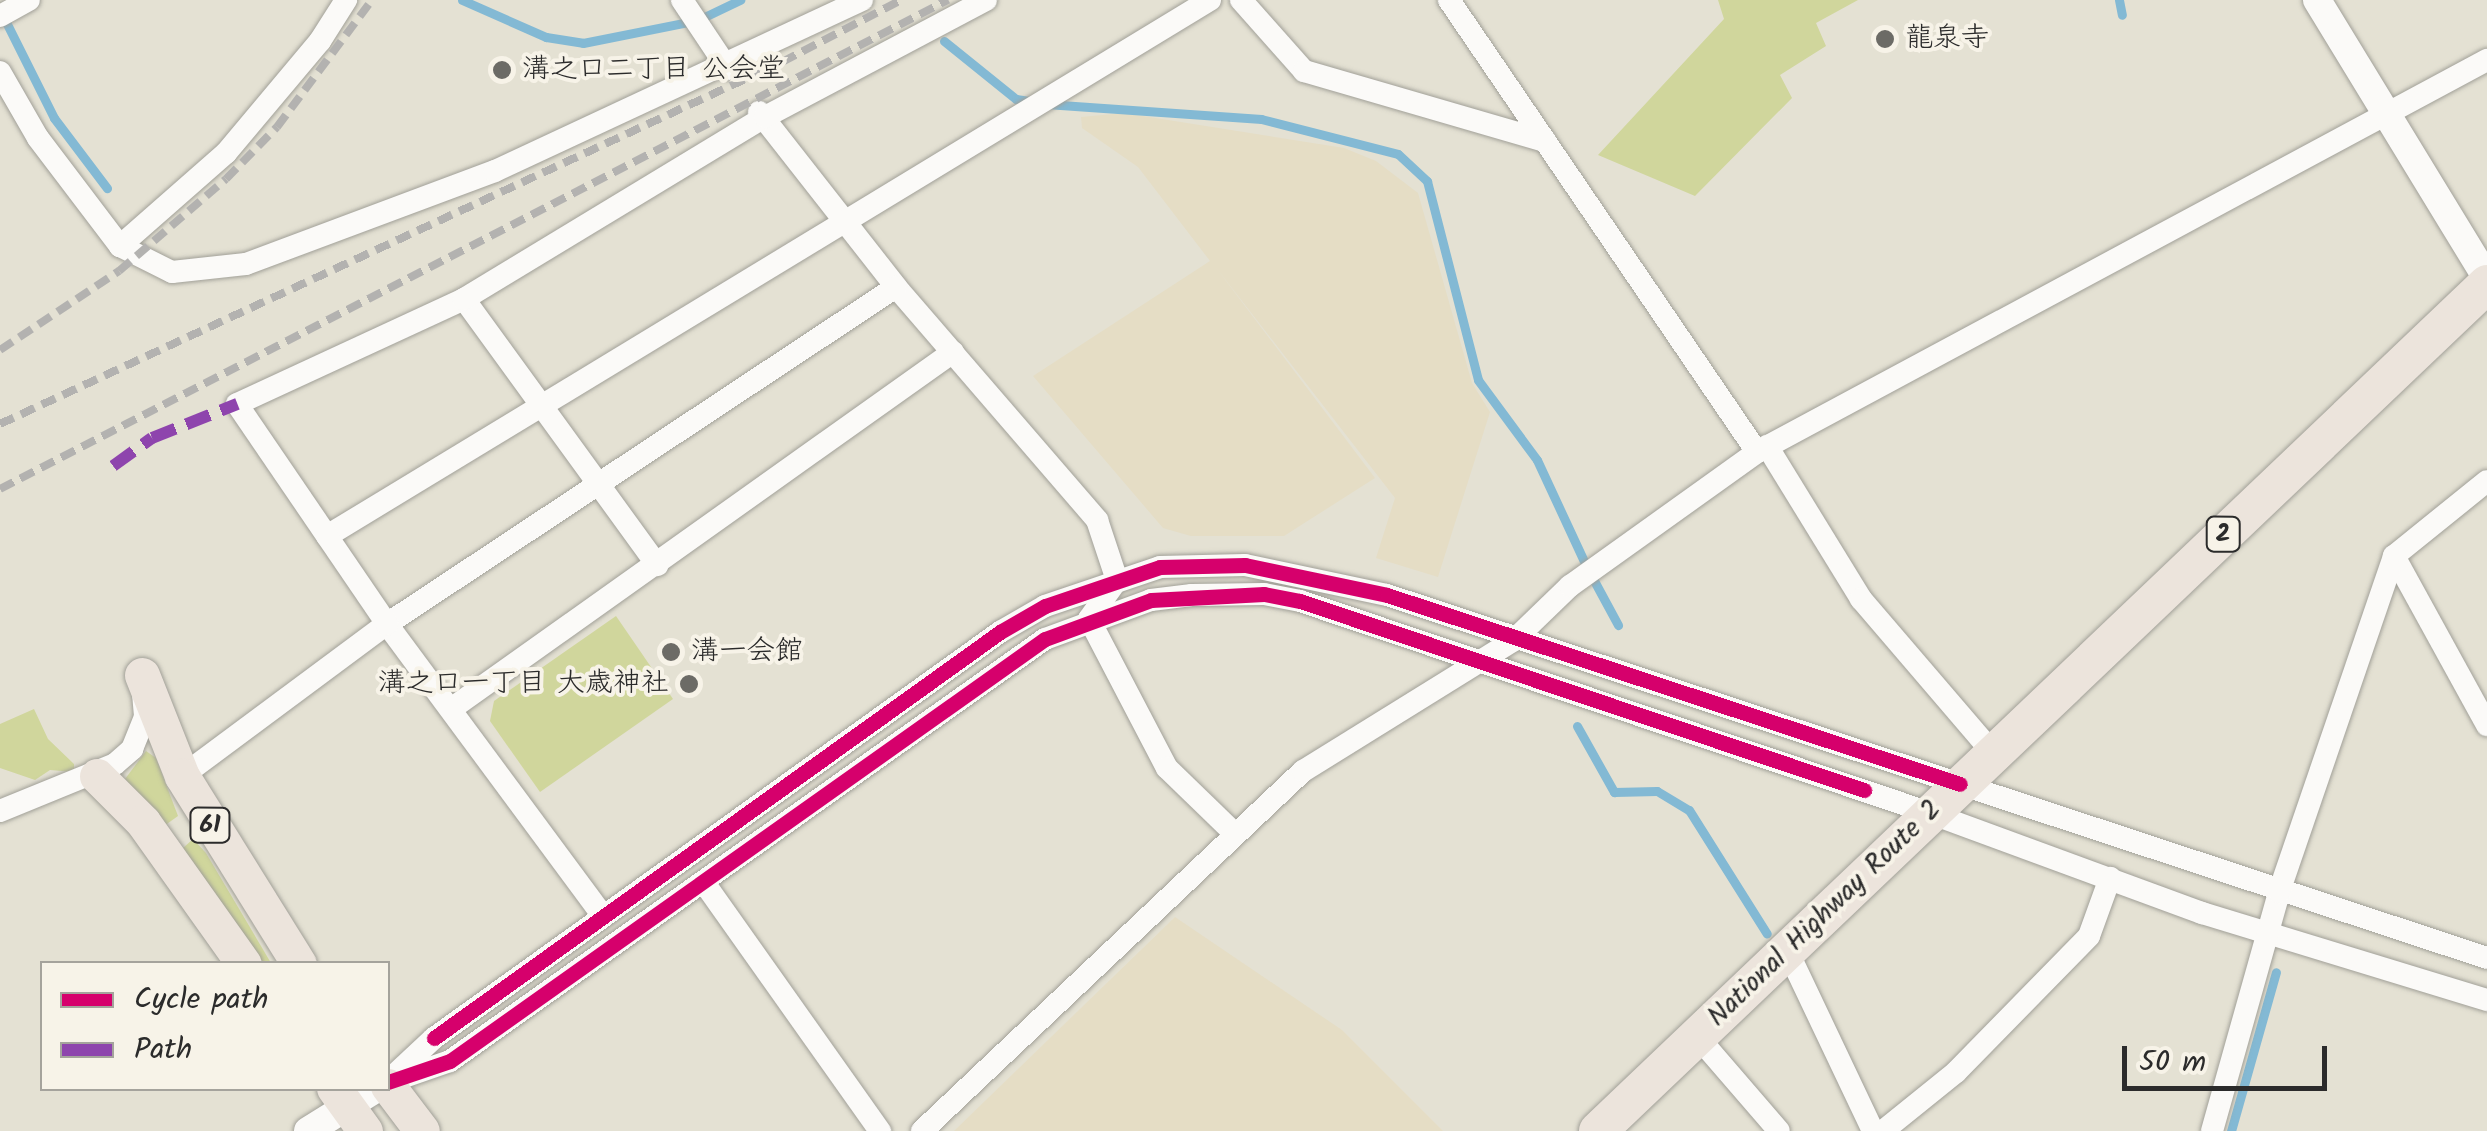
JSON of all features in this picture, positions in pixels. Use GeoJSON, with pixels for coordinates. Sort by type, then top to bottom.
{"type":"FeatureCollection","features":[{"type":"Feature","properties":{"kind":"highway","name":"National Highway Route 2"},"geometry":{"type":"LineString","coordinates":[[1598,1131],[2487,281]]}},
{"type":"Feature","properties":{"kind":"main road","name":"61"},"geometry":{"type":"LineString","coordinates":[[142,675],[182,776],[296,961]]}},
{"type":"Feature","properties":{"kind":"main road","name":"61"},"geometry":{"type":"LineString","coordinates":[[97,776],[142,822],[242,961]]}},
{"type":"Feature","properties":{"kind":"main road"},"geometry":{"type":"LineString","coordinates":[[390,1086],[422,1131]]}},
{"type":"Feature","properties":{"kind":"street"},"geometry":{"type":"LineString","coordinates":[[0,16],[29,0]]}},
{"type":"Feature","properties":{"kind":"street"},"geometry":{"type":"LineString","coordinates":[[120,246],[226,153],[346,0]]}},
{"type":"Feature","properties":{"kind":"street"},"geometry":{"type":"LineString","coordinates":[[682,0],[726,66]]}},
{"type":"Feature","properties":{"kind":"street"},"geometry":{"type":"LineString","coordinates":[[0,72],[38,138],[120,246],[172,272],[246,264],[495,170],[862,0]]}},
{"type":"Feature","properties":{"kind":"street"},"geometry":{"type":"LineString","coordinates":[[603,916],[387,624],[237,404],[464,298],[762,114],[986,0]]}},
{"type":"Feature","properties":{"kind":"street"},"geometry":{"type":"LineString","coordinates":[[327,536],[847,224],[1210,0]]}},
{"type":"Feature","properties":{"kind":"street"},"geometry":{"type":"LineString","coordinates":[[1242,0],[1304,71],[1546,141]]}},
{"type":"Feature","properties":{"kind":"street"},"geometry":{"type":"LineString","coordinates":[[1449,0],[1762,449],[1861,599],[1993,753]]}},
{"type":"Feature","properties":{"kind":"street"},"geometry":{"type":"LineString","coordinates":[[2317,0],[2487,281]]}},
{"type":"Feature","properties":{"kind":"street"},"geometry":{"type":"LineString","coordinates":[[922,1131],[1302,771],[1514,640],[1570,586],[1762,449],[2487,60]]}},
{"type":"Feature","properties":{"kind":"street"},"geometry":{"type":"LineString","coordinates":[[762,114],[896,287],[1097,520],[1117,580]]}},
{"type":"Feature","properties":{"kind":"street"},"geometry":{"type":"LineString","coordinates":[[182,776],[387,624],[596,482],[896,287]]}},
{"type":"Feature","properties":{"kind":"street"},"geometry":{"type":"LineString","coordinates":[[464,298],[657,565]]}},
{"type":"Feature","properties":{"kind":"street"},"geometry":{"type":"LineString","coordinates":[[451,710],[953,352]]}},
{"type":"Feature","properties":{"kind":"street"},"geometry":{"type":"LineString","coordinates":[[2212,1131],[2279,892],[2394,556],[2487,481]]}},
{"type":"Feature","properties":{"kind":"street"},"geometry":{"type":"LineString","coordinates":[[2394,556],[2487,725]]}},
{"type":"Feature","properties":{"kind":"street"},"geometry":{"type":"LineString","coordinates":[[390,1081],[434,1038],[1000,632],[1045,606],[1117,580],[1189,566],[1307,574],[2487,958]]}},
{"type":"Feature","properties":{"kind":"street"},"geometry":{"type":"LineString","coordinates":[[1117,580],[1171,597]]}},
{"type":"Feature","properties":{"kind":"street"},"geometry":{"type":"LineString","coordinates":[[1089,619],[1117,580]]}},
{"type":"Feature","properties":{"kind":"street"},"geometry":{"type":"LineString","coordinates":[[390,1082],[450,1061],[705,884],[1045,639],[1089,619],[1171,597],[1264,594],[1482,658],[2110,878],[2487,1000]]}},
{"type":"Feature","properties":{"kind":"street"},"geometry":{"type":"LineString","coordinates":[[1089,619],[1167,768],[1234,832]]}},
{"type":"Feature","properties":{"kind":"street"},"geometry":{"type":"LineString","coordinates":[[0,811],[54,784],[97,776],[132,749],[145,716],[142,675]]}},
{"type":"Feature","properties":{"kind":"street"},"geometry":{"type":"LineString","coordinates":[[1882,1131],[1956,1072],[2090,936],[2110,878]]}},
{"type":"Feature","properties":{"kind":"street"},"geometry":{"type":"LineString","coordinates":[[705,884],[880,1131]]}},
{"type":"Feature","properties":{"kind":"street"},"geometry":{"type":"LineString","coordinates":[[1788,952],[1873,1131]]}},
{"type":"Feature","properties":{"kind":"street"},"geometry":{"type":"LineString","coordinates":[[1697,1036],[1778,1131]]}},
{"type":"Feature","properties":{"kind":"street"},"geometry":{"type":"LineString","coordinates":[[308,1131],[356,1104]]}},
{"type":"Feature","properties":{"kind":"shaded area"},"geometry":{"type":"Polygon","coordinates":[[[1124,113],[1344,148],[1376,161],[1418,193],[1472,383],[1490,412],[1438,577],[1376,558],[1395,498],[1214,265],[1375,478],[1284,536],[1191,536],[1163,528],[1033,376],[1210,261],[1138,167],[1082,128],[1081,117],[1124,113]]]}},
{"type":"Feature","properties":{"kind":"shaded area"},"geometry":{"type":"Polygon","coordinates":[[[1175,917],[1342,1030],[1443,1131],[954,1131],[1175,917]]]}},
{"type":"Feature","properties":{"kind":"green space"},"geometry":{"type":"Polygon","coordinates":[[[1718,0],[1858,0],[1816,23],[1826,46],[1780,75],[1792,98],[1695,196],[1598,155],[1724,19],[1718,0]]]}},
{"type":"Feature","properties":{"kind":"green space"},"geometry":{"type":"Polygon","coordinates":[[[616,616],[673,699],[540,792],[490,721],[494,701],[616,616]]]}},
{"type":"Feature","properties":{"kind":"green space"},"geometry":{"type":"Polygon","coordinates":[[[34,709],[48,739],[74,764],[74,772],[50,770],[35,780],[0,768],[0,724],[34,709]]]}},
{"type":"Feature","properties":{"kind":"green space"},"geometry":{"type":"Polygon","coordinates":[[[146,751],[156,758],[178,816],[164,826],[125,779],[146,751]]]}},
{"type":"Feature","properties":{"kind":"green space"},"geometry":{"type":"Polygon","coordinates":[[[193,839],[206,853],[270,961],[262,961],[182,849],[193,839]]]}},
{"type":"Feature","properties":{"kind":"waterway"},"geometry":{"type":"LineString","coordinates":[[462,0],[546,37],[583,43],[698,20],[740,0]]}},
{"type":"Feature","properties":{"kind":"waterway"},"geometry":{"type":"LineString","coordinates":[[2119,0],[2122,15]]}},
{"type":"Feature","properties":{"kind":"waterway"},"geometry":{"type":"LineString","coordinates":[[3,16],[54,118],[107,188]]}},
{"type":"Feature","properties":{"kind":"waterway"},"geometry":{"type":"LineString","coordinates":[[944,41],[1016,99],[1031,101]]}},
{"type":"Feature","properties":{"kind":"waterway"},"geometry":{"type":"LineString","coordinates":[[1046,104],[1261,119],[1398,154],[1427,181],[1478,380],[1537,460],[1588,570]]}},
{"type":"Feature","properties":{"kind":"waterway"},"geometry":{"type":"LineString","coordinates":[[1591,575],[1618,625]]}},
{"type":"Feature","properties":{"kind":"waterway"},"geometry":{"type":"LineString","coordinates":[[1577,726],[1614,792],[1657,791],[1689,810],[1767,934]]}},
{"type":"Feature","properties":{"kind":"waterway"},"geometry":{"type":"LineString","coordinates":[[2231,1131],[2276,972]]}},
{"type":"Feature","properties":{"kind":"railway"},"geometry":{"type":"LineString","coordinates":[[0,350],[119,271],[226,179],[277,127],[372,0]]}},
{"type":"Feature","properties":{"kind":"railway"},"geometry":{"type":"LineString","coordinates":[[0,424],[782,62],[901,0]]}},
{"type":"Feature","properties":{"kind":"railway"},"geometry":{"type":"LineString","coordinates":[[0,489],[948,0]]}},
{"type":"Feature","properties":{"kind":"marked path"},"geometry":{"type":"LineString","coordinates":[[113,466],[152,438],[237,404]]}},
{"type":"Feature","properties":{"kind":"cycle path"},"geometry":{"type":"LineString","coordinates":[[434,1038],[1000,632],[1045,606],[1160,567],[1245,565],[1387,595],[1960,784]]}},
{"type":"Feature","properties":{"kind":"cycle path"},"geometry":{"type":"LineString","coordinates":[[390,1081],[450,1061],[1045,639],[1151,600],[1264,594],[1300,601],[1864,790]]}},
{"type":"Feature","properties":{"kind":"place","name":"龍泉寺"},"geometry":{"type":"Point","coordinates":[1885,39]}},
{"type":"Feature","properties":{"kind":"place","name":"溝之口二丁目 公会堂"},"geometry":{"type":"Point","coordinates":[502,70]}},
{"type":"Feature","properties":{"kind":"place","name":"溝一会館"},"geometry":{"type":"Point","coordinates":[671,652]}},
{"type":"Feature","properties":{"kind":"place","name":"溝之口一丁目 大歳神社"},"geometry":{"type":"Point","coordinates":[689,684]}}]}
